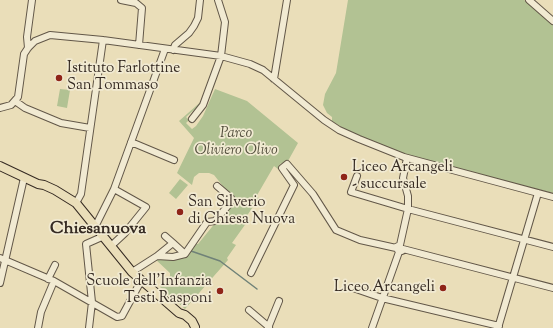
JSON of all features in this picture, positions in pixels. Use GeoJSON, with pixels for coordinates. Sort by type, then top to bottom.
{"type":"FeatureCollection","features":[{"type":"Feature","properties":{"kind":"main road"},"geometry":{"type":"LineString","coordinates":[[0,166],[38,184],[50,187],[76,203],[96,225],[132,272],[179,313],[185,315],[192,321],[195,328]]}},
{"type":"Feature","properties":{"kind":"street"},"geometry":{"type":"LineString","coordinates":[[28,48],[27,37],[32,0]]}},
{"type":"Feature","properties":{"kind":"street"},"geometry":{"type":"LineString","coordinates":[[121,0],[140,4],[142,8],[139,45]]}},
{"type":"Feature","properties":{"kind":"street"},"geometry":{"type":"LineString","coordinates":[[173,50],[175,45],[186,36],[194,26],[198,18],[200,0]]}},
{"type":"Feature","properties":{"kind":"street"},"geometry":{"type":"LineString","coordinates":[[192,119],[203,105],[221,56],[225,22],[218,0]]}},
{"type":"Feature","properties":{"kind":"street"},"geometry":{"type":"LineString","coordinates":[[274,80],[287,0]]}},
{"type":"Feature","properties":{"kind":"street"},"geometry":{"type":"LineString","coordinates":[[528,0],[553,21]]}},
{"type":"Feature","properties":{"kind":"street"},"geometry":{"type":"LineString","coordinates":[[16,101],[24,54],[36,41],[50,35],[103,40],[221,56],[250,64],[263,70],[339,130],[407,158],[553,197]]}},
{"type":"Feature","properties":{"kind":"street"},"geometry":{"type":"LineString","coordinates":[[76,203],[81,194],[103,40]]}},
{"type":"Feature","properties":{"kind":"street"},"geometry":{"type":"LineString","coordinates":[[96,225],[114,189],[165,49]]}},
{"type":"Feature","properties":{"kind":"street"},"geometry":{"type":"LineString","coordinates":[[16,101],[25,108],[49,119],[72,126],[90,128]]}},
{"type":"Feature","properties":{"kind":"street"},"geometry":{"type":"LineString","coordinates":[[0,108],[16,101]]}},
{"type":"Feature","properties":{"kind":"street"},"geometry":{"type":"LineString","coordinates":[[131,142],[174,160]]}},
{"type":"Feature","properties":{"kind":"street"},"geometry":{"type":"LineString","coordinates":[[372,328],[400,249],[408,209],[408,200],[403,178],[407,158]]}},
{"type":"Feature","properties":{"kind":"street"},"geometry":{"type":"LineString","coordinates":[[251,273],[294,185],[282,168],[287,164],[313,194],[336,230],[360,240],[514,276],[553,288]]}},
{"type":"Feature","properties":{"kind":"street"},"geometry":{"type":"LineString","coordinates":[[357,176],[352,192],[408,209],[553,246]]}},
{"type":"Feature","properties":{"kind":"street"},"geometry":{"type":"LineString","coordinates":[[0,282],[2,259],[24,178]]}},
{"type":"Feature","properties":{"kind":"street"},"geometry":{"type":"LineString","coordinates":[[157,256],[173,258],[185,254],[207,222],[215,221],[231,202],[231,198],[217,186]]}},
{"type":"Feature","properties":{"kind":"street"},"geometry":{"type":"LineString","coordinates":[[111,246],[125,233],[146,207],[114,189]]}},
{"type":"Feature","properties":{"kind":"street"},"geometry":{"type":"LineString","coordinates":[[353,288],[382,298],[499,327],[526,240],[538,193]]}},
{"type":"Feature","properties":{"kind":"street"},"geometry":{"type":"LineString","coordinates":[[88,328],[92,302],[86,244],[104,236]]}},
{"type":"Feature","properties":{"kind":"street"},"geometry":{"type":"LineString","coordinates":[[165,236],[185,254]]}},
{"type":"Feature","properties":{"kind":"street"},"geometry":{"type":"LineString","coordinates":[[132,272],[157,256],[173,243]]}},
{"type":"Feature","properties":{"kind":"street"},"geometry":{"type":"LineString","coordinates":[[2,259],[51,280],[109,313],[119,317],[122,316],[141,281]]}},
{"type":"Feature","properties":{"kind":"street"},"geometry":{"type":"LineString","coordinates":[[38,328],[41,312],[55,265]]}},
{"type":"Feature","properties":{"kind":"street"},"geometry":{"type":"LineString","coordinates":[[249,310],[268,328],[279,301]]}},
{"type":"Feature","properties":{"kind":"green space"},"geometry":{"type":"Polygon","coordinates":[[[348,0],[524,0],[553,23],[553,193],[411,158],[361,139],[332,121],[332,117],[327,113],[323,105],[325,94],[336,73],[348,0]]]}},
{"type":"Feature","properties":{"kind":"green space"},"geometry":{"type":"Polygon","coordinates":[[[60,89],[70,90],[67,108],[57,106],[60,89]]]}},
{"type":"Feature","properties":{"kind":"green space","name":"Parco Oliviero Olivo"},"geometry":{"type":"Polygon","coordinates":[[[215,89],[247,101],[298,143],[288,161],[280,164],[278,169],[274,166],[256,197],[259,198],[244,220],[247,222],[232,243],[236,245],[227,258],[228,260],[185,309],[160,287],[170,276],[170,273],[155,259],[180,259],[188,254],[234,200],[214,175],[209,173],[199,173],[194,177],[192,185],[177,173],[194,138],[179,121],[204,99],[202,103],[186,117],[189,120],[186,123],[192,129],[196,126],[203,116],[215,89]]]}},
{"type":"Feature","properties":{"kind":"green space"},"geometry":{"type":"Polygon","coordinates":[[[180,179],[188,185],[176,199],[169,193],[180,179]]]}},
{"type":"Feature","properties":{"kind":"waterway"},"geometry":{"type":"LineString","coordinates":[[191,251],[220,261],[257,289]]}},
{"type":"Feature","properties":{"kind":"place","name":"Istituto Farlottine San Tommaso"},"geometry":{"type":"Point","coordinates":[59,78]}},
{"type":"Feature","properties":{"kind":"place","name":"Liceo Arcangeli - succursale"},"geometry":{"type":"Point","coordinates":[344,177]}},
{"type":"Feature","properties":{"kind":"place","name":"San Silverio di Chiesa Nuova"},"geometry":{"type":"Point","coordinates":[180,212]}},
{"type":"Feature","properties":{"kind":"place","name":"Liceo Arcangeli"},"geometry":{"type":"Point","coordinates":[443,288]}},
{"type":"Feature","properties":{"kind":"place","name":"Scuole dell'Infanzia Testi Rasponi"},"geometry":{"type":"Point","coordinates":[220,291]}},
{"type":"Feature","properties":{"kind":"district","name":"Chiesanuova"},"geometry":{"type":"Point","coordinates":[98,230]}}]}
